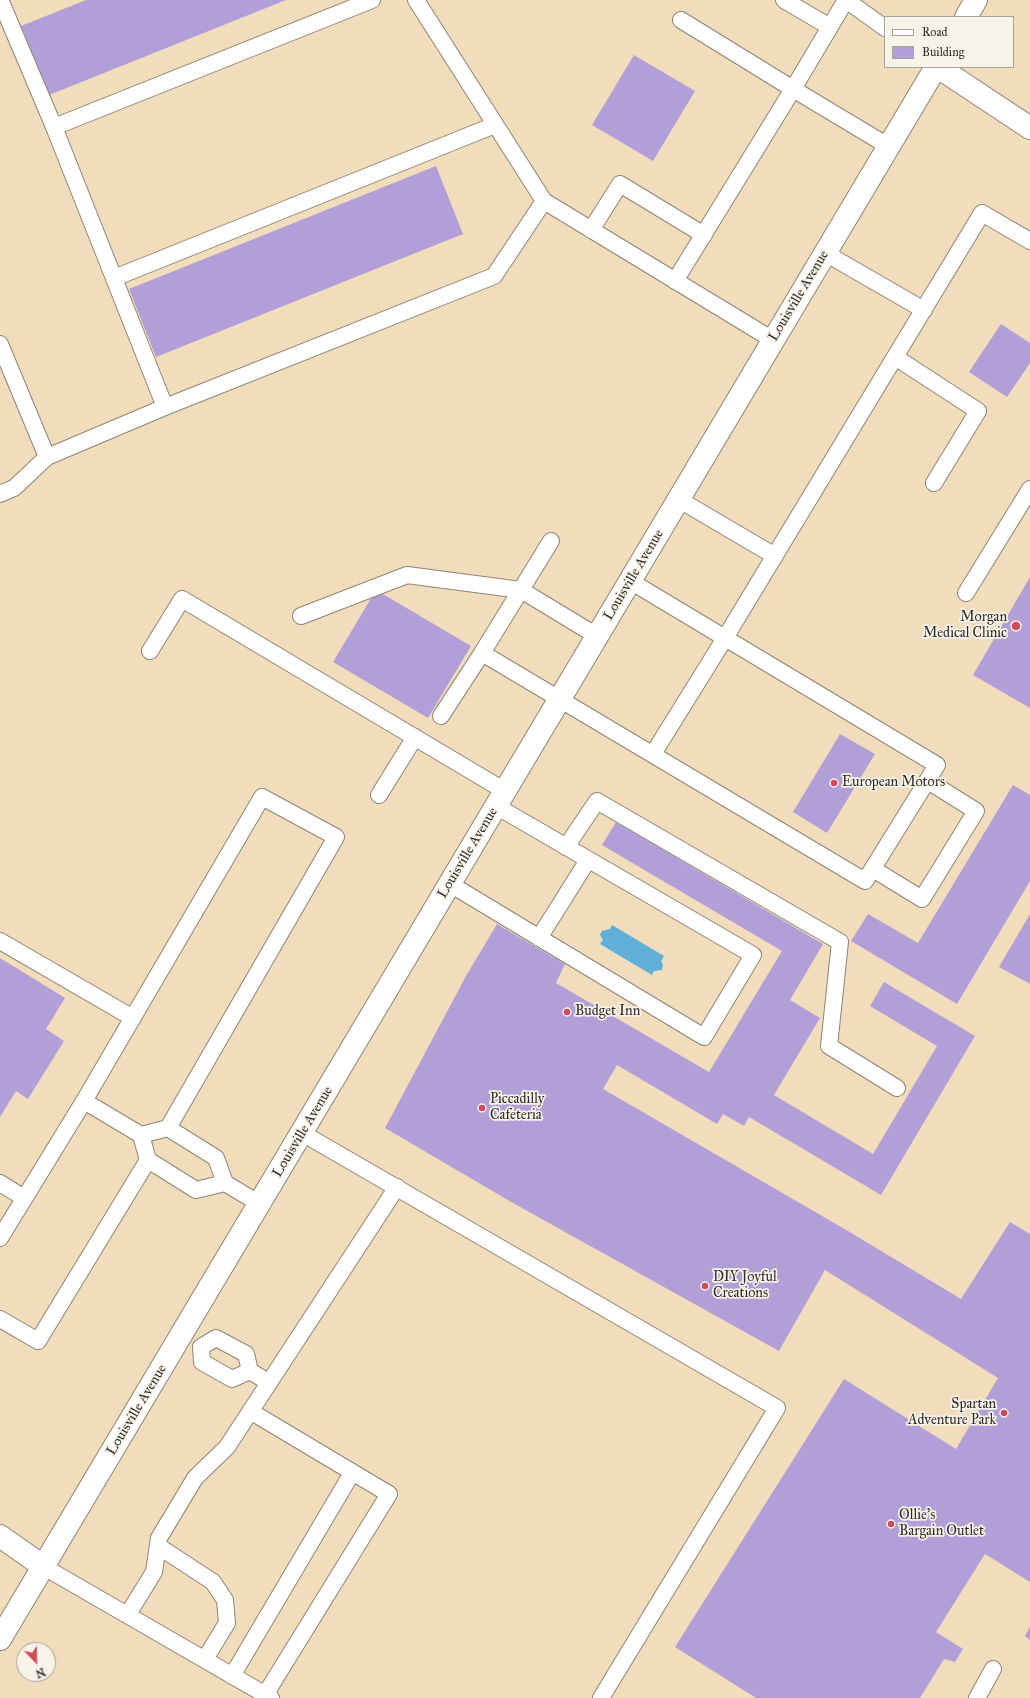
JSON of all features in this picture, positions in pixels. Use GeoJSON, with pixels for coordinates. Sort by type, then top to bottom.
{"type":"FeatureCollection","features":[{"type":"Feature","properties":{"kind":"main road"},"geometry":{"type":"LineString","coordinates":[[967,16],[976,0]]}},
{"type":"Feature","properties":{"kind":"main road","name":"Louisville Avenue"},"geometry":{"type":"LineString","coordinates":[[0,1639],[888,146],[936,68]]}},
{"type":"Feature","properties":{"kind":"main road"},"geometry":{"type":"LineString","coordinates":[[939,68],[1030,128]]}},
{"type":"Feature","properties":{"kind":"main road"},"geometry":{"type":"LineString","coordinates":[[0,1536],[44,1566]]}},
{"type":"Feature","properties":{"kind":"lane"},"geometry":{"type":"LineString","coordinates":[[54,127],[372,0]]}},
{"type":"Feature","properties":{"kind":"lane"},"geometry":{"type":"LineString","coordinates":[[416,0],[544,201],[773,340]]}},
{"type":"Feature","properties":{"kind":"lane"},"geometry":{"type":"LineString","coordinates":[[784,0],[830,27]]}},
{"type":"Feature","properties":{"kind":"lane"},"geometry":{"type":"LineString","coordinates":[[675,281],[794,89],[846,0],[884,27]]}},
{"type":"Feature","properties":{"kind":"lane"},"geometry":{"type":"LineString","coordinates":[[5,3],[165,407]]}},
{"type":"Feature","properties":{"kind":"lane"},"geometry":{"type":"LineString","coordinates":[[681,20],[888,146]]}},
{"type":"Feature","properties":{"kind":"lane"},"geometry":{"type":"LineString","coordinates":[[114,278],[495,125]]}},
{"type":"Feature","properties":{"kind":"lane"},"geometry":{"type":"LineString","coordinates":[[591,230],[620,184],[704,235]]}},
{"type":"Feature","properties":{"kind":"lane"},"geometry":{"type":"LineString","coordinates":[[0,494],[14,488],[46,457],[165,407],[494,276],[544,201]]}},
{"type":"Feature","properties":{"kind":"lane"},"geometry":{"type":"LineString","coordinates":[[653,754],[775,556],[982,213],[1030,241]]}},
{"type":"Feature","properties":{"kind":"lane"},"geometry":{"type":"LineString","coordinates":[[825,253],[924,310]]}},
{"type":"Feature","properties":{"kind":"lane"},"geometry":{"type":"LineString","coordinates":[[0,344],[46,457]]}},
{"type":"Feature","properties":{"kind":"lane"},"geometry":{"type":"LineString","coordinates":[[895,357],[978,411],[934,483]]}},
{"type":"Feature","properties":{"kind":"lane"},"geometry":{"type":"LineString","coordinates":[[966,593],[1029,495]]}},
{"type":"Feature","properties":{"kind":"lane"},"geometry":{"type":"LineString","coordinates":[[678,499],[775,556]]}},
{"type":"Feature","properties":{"kind":"lane"},"geometry":{"type":"LineString","coordinates":[[441,716],[551,541]]}},
{"type":"Feature","properties":{"kind":"lane"},"geometry":{"type":"LineString","coordinates":[[301,616],[407,575],[521,590],[597,636]]}},
{"type":"Feature","properties":{"kind":"lane"},"geometry":{"type":"LineString","coordinates":[[482,653],[865,881],[937,765],[630,581]]}},
{"type":"Feature","properties":{"kind":"lane"},"geometry":{"type":"LineString","coordinates":[[150,651],[182,599],[415,737],[566,847],[753,955],[704,1037],[450,884]]}},
{"type":"Feature","properties":{"kind":"lane"},"geometry":{"type":"LineString","coordinates":[[380,795],[415,737]]}},
{"type":"Feature","properties":{"kind":"lane"},"geometry":{"type":"LineString","coordinates":[[873,869],[922,899],[976,811],[928,781]]}},
{"type":"Feature","properties":{"kind":"lane"},"geometry":{"type":"LineString","coordinates":[[0,1238],[84,1101],[262,797],[336,837],[168,1128],[141,1135]]}},
{"type":"Feature","properties":{"kind":"lane"},"geometry":{"type":"LineString","coordinates":[[566,847],[597,801],[840,942],[829,1046],[897,1088]]}},
{"type":"Feature","properties":{"kind":"lane"},"geometry":{"type":"LineString","coordinates":[[540,938],[588,860]]}},
{"type":"Feature","properties":{"kind":"lane"},"geometry":{"type":"LineString","coordinates":[[0,941],[133,1018]]}},
{"type":"Feature","properties":{"kind":"lane"},"geometry":{"type":"LineString","coordinates":[[84,1101],[141,1135],[148,1160],[196,1190],[225,1184]]}},
{"type":"Feature","properties":{"kind":"lane"},"geometry":{"type":"LineString","coordinates":[[168,1128],[216,1158],[225,1184],[260,1204]]}},
{"type":"Feature","properties":{"kind":"lane"},"geometry":{"type":"LineString","coordinates":[[302,1132],[777,1408],[601,1698]]}},
{"type":"Feature","properties":{"kind":"lane"},"geometry":{"type":"LineString","coordinates":[[0,1319],[38,1341],[148,1160]]}},
{"type":"Feature","properties":{"kind":"lane"},"geometry":{"type":"LineString","coordinates":[[0,1184],[24,1198]]}},
{"type":"Feature","properties":{"kind":"lane"},"geometry":{"type":"LineString","coordinates":[[128,1614],[154,1572],[159,1538],[195,1478],[227,1448],[268,1382],[397,1187]]}},
{"type":"Feature","properties":{"kind":"lane"},"geometry":{"type":"LineString","coordinates":[[181,1336],[201,1347]]}},
{"type":"Feature","properties":{"kind":"lane"},"geometry":{"type":"LineString","coordinates":[[201,1347],[216,1338],[246,1354],[250,1371],[268,1382]]}},
{"type":"Feature","properties":{"kind":"lane"},"geometry":{"type":"LineString","coordinates":[[201,1347],[202,1362],[232,1379],[250,1371]]}},
{"type":"Feature","properties":{"kind":"lane"},"geometry":{"type":"LineString","coordinates":[[44,1566],[268,1696],[389,1494],[250,1411]]}},
{"type":"Feature","properties":{"kind":"lane"},"geometry":{"type":"LineString","coordinates":[[232,1676],[352,1473]]}},
{"type":"Feature","properties":{"kind":"lane"},"geometry":{"type":"LineString","coordinates":[[158,1546],[213,1582],[225,1600],[227,1623],[205,1659]]}},
{"type":"Feature","properties":{"kind":"lane"},"geometry":{"type":"LineString","coordinates":[[977,1698],[993,1670]]}},
{"type":"Feature","properties":{"kind":"water"},"geometry":{"type":"Polygon","coordinates":[[[612,925],[664,956],[661,961],[663,965],[662,970],[654,971],[652,975],[600,944],[603,940],[600,935],[602,931],[610,929],[612,925]]]}},
{"type":"Feature","properties":{"kind":"building"},"geometry":{"type":"Polygon","coordinates":[[[86,0],[286,0],[49,95],[21,26],[86,0]]]}},
{"type":"Feature","properties":{"kind":"building"},"geometry":{"type":"Polygon","coordinates":[[[634,55],[695,91],[653,161],[592,125],[634,55]]]}},
{"type":"Feature","properties":{"kind":"building"},"geometry":{"type":"Polygon","coordinates":[[[436,166],[463,234],[156,357],[129,289],[436,166]]]}},
{"type":"Feature","properties":{"kind":"building"},"geometry":{"type":"Polygon","coordinates":[[[1001,324],[1030,343],[1030,363],[1007,397],[969,372],[1001,324]]]}},
{"type":"Feature","properties":{"kind":"building","name":"Morgan Medical Clinic"},"geometry":{"type":"Polygon","coordinates":[[[1030,577],[1030,708],[973,675],[1030,577]]]}},
{"type":"Feature","properties":{"kind":"building"},"geometry":{"type":"Polygon","coordinates":[[[376,590],[471,646],[428,718],[333,662],[376,590]]]}},
{"type":"Feature","properties":{"kind":"building","name":"European Motors"},"geometry":{"type":"Polygon","coordinates":[[[840,734],[875,754],[827,833],[793,812],[840,734]]]}},
{"type":"Feature","properties":{"kind":"building"},"geometry":{"type":"Polygon","coordinates":[[[1013,785],[1030,795],[1030,881],[957,1004],[851,941],[868,914],[918,943],[1013,785]]]}},
{"type":"Feature","properties":{"kind":"building"},"geometry":{"type":"Polygon","coordinates":[[[616,822],[823,944],[790,1000],[820,1018],[774,1095],[873,1154],[937,1046],[870,1006],[884,982],[975,1036],[881,1195],[749,1117],[744,1126],[723,1114],[717,1124],[617,1065],[603,1089],[848,1231],[961,1299],[1010,1222],[1030,1234],[1030,1582],[985,1554],[936,1632],[963,1649],[955,1662],[944,1659],[920,1698],[756,1698],[675,1647],[844,1379],[956,1449],[998,1378],[825,1270],[779,1351],[513,1203],[385,1128],[466,976],[497,924],[565,964],[556,983],[709,1072],[782,951],[602,845],[616,822]]]}},
{"type":"Feature","properties":{"kind":"building"},"geometry":{"type":"Polygon","coordinates":[[[1030,914],[1030,984],[999,967],[1030,914]]]}},
{"type":"Feature","properties":{"kind":"building"},"geometry":{"type":"Polygon","coordinates":[[[0,958],[65,998],[46,1029],[64,1041],[28,1099],[16,1091],[0,1117],[0,958]]]}},
{"type":"Feature","properties":{"kind":"building"},"geometry":{"type":"Polygon","coordinates":[[[1030,1626],[1030,1640],[1025,1636],[1030,1626]]]}},
{"type":"Feature","properties":{"kind":"place","name":"Morgan Medical Clinic"},"geometry":{"type":"Point","coordinates":[1016,626]}},
{"type":"Feature","properties":{"kind":"place","name":"European Motors"},"geometry":{"type":"Point","coordinates":[834,783]}},
{"type":"Feature","properties":{"kind":"place","name":"Budget Inn"},"geometry":{"type":"Point","coordinates":[567,1012]}},
{"type":"Feature","properties":{"kind":"place","name":"Piccadilly Cafeteria"},"geometry":{"type":"Point","coordinates":[482,1108]}},
{"type":"Feature","properties":{"kind":"place","name":"DIY Joyful Creations"},"geometry":{"type":"Point","coordinates":[705,1286]}},
{"type":"Feature","properties":{"kind":"place","name":"Spartan Adventure Park"},"geometry":{"type":"Point","coordinates":[1004,1413]}},
{"type":"Feature","properties":{"kind":"place","name":"Ollie's Bargain Outlet"},"geometry":{"type":"Point","coordinates":[891,1524]}}]}
